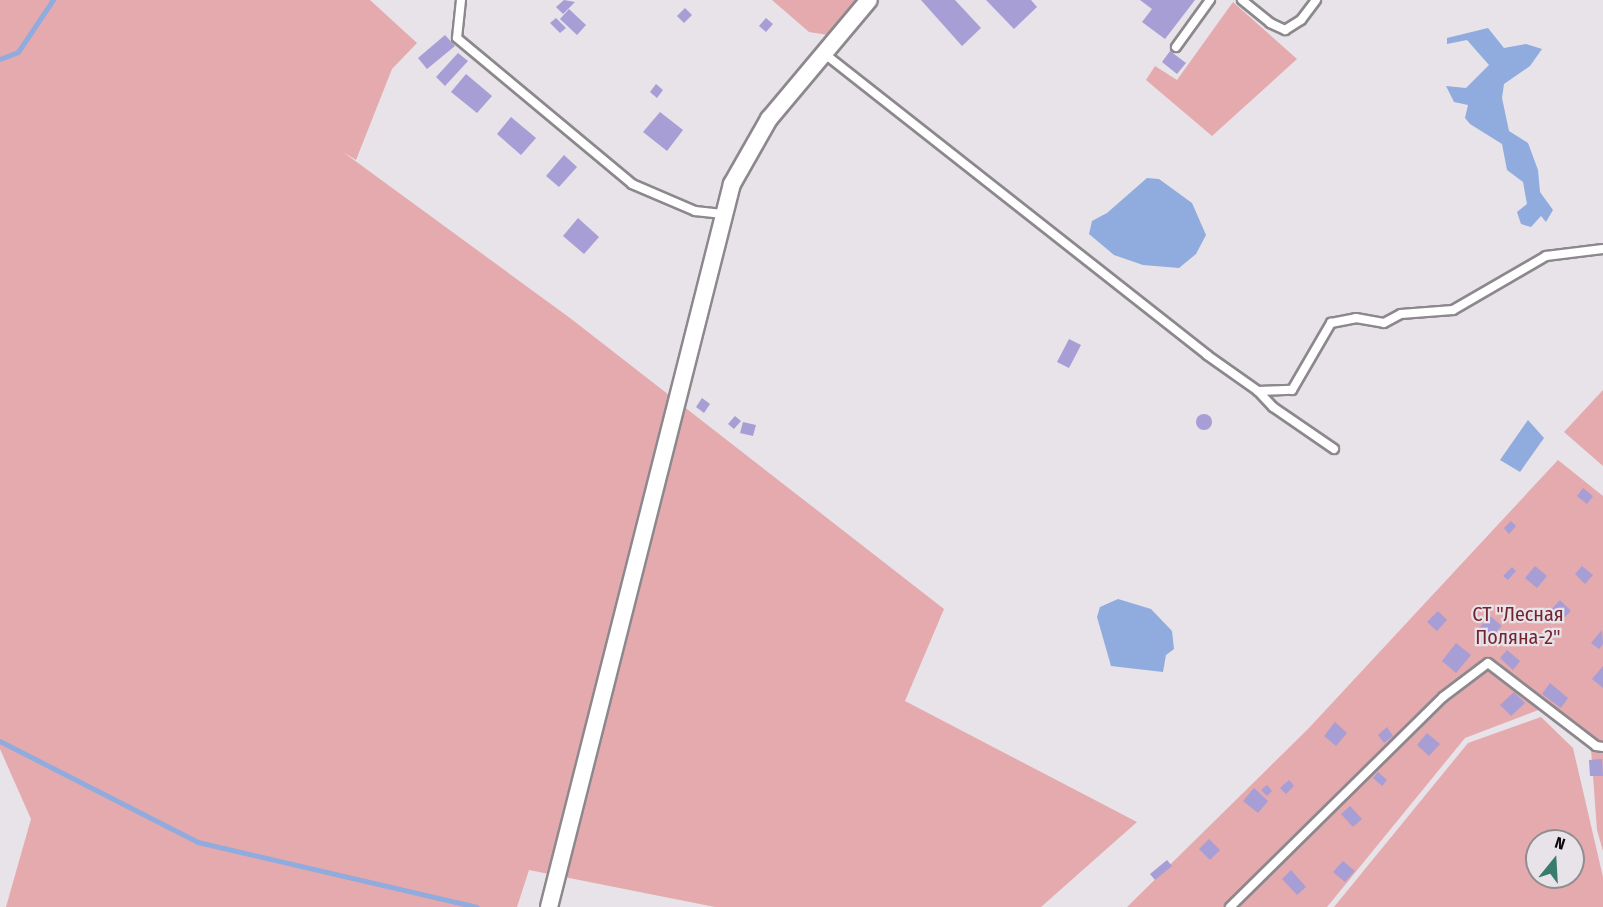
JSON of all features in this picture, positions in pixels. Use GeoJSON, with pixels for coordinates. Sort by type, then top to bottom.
{"type":"FeatureCollection","features":[{"type":"Feature","properties":{"kind":"street"},"geometry":{"type":"LineString","coordinates":[[549,907],[732,184],[752,144],[869,0]]}},
{"type":"Feature","properties":{"kind":"lane"},"geometry":{"type":"LineString","coordinates":[[461,0],[457,38],[632,184],[696,211],[723,214]]}},
{"type":"Feature","properties":{"kind":"lane"},"geometry":{"type":"LineString","coordinates":[[1176,47],[1210,0]]}},
{"type":"Feature","properties":{"kind":"lane"},"geometry":{"type":"LineString","coordinates":[[1242,0],[1270,23],[1285,30],[1301,20],[1316,0]]}},
{"type":"Feature","properties":{"kind":"lane"},"geometry":{"type":"LineString","coordinates":[[825,54],[1198,348],[1258,391],[1273,407],[1334,449]]}},
{"type":"Feature","properties":{"kind":"lane"},"geometry":{"type":"LineString","coordinates":[[1258,391],[1292,390],[1331,324],[1356,318],[1384,323],[1401,314],[1453,310],[1546,256],[1603,249]]}},
{"type":"Feature","properties":{"kind":"lane"},"geometry":{"type":"LineString","coordinates":[[1230,907],[1443,697],[1488,663],[1596,746],[1603,747]]}},
{"type":"Feature","properties":{"kind":"green space"},"geometry":{"type":"Polygon","coordinates":[[[0,0],[370,0],[417,43],[392,69],[356,160],[343,152],[570,318],[944,609],[905,701],[1137,822],[1041,907],[715,907],[529,870],[517,907],[6,907],[31,819],[0,749],[0,0]]]}},
{"type":"Feature","properties":{"kind":"green space"},"geometry":{"type":"Polygon","coordinates":[[[772,0],[858,0],[828,35],[809,32],[772,0]]]}},
{"type":"Feature","properties":{"kind":"green space"},"geometry":{"type":"Polygon","coordinates":[[[1233,2],[1297,59],[1212,136],[1146,80],[1155,66],[1177,80],[1233,2]]]}},
{"type":"Feature","properties":{"kind":"green space"},"geometry":{"type":"Polygon","coordinates":[[[1603,390],[1603,466],[1564,432],[1603,390]]]}},
{"type":"Feature","properties":{"kind":"green space","name":"СТ \"Лесная Поляна-2\""},"geometry":{"type":"Polygon","coordinates":[[[1558,460],[1603,496],[1603,851],[1597,830],[1591,749],[1541,709],[1465,738],[1327,907],[1127,907],[1308,729],[1558,460]]]}},
{"type":"Feature","properties":{"kind":"green space"},"geometry":{"type":"Polygon","coordinates":[[[1541,717],[1573,748],[1603,877],[1603,907],[1334,907],[1468,743],[1541,717]]]}},
{"type":"Feature","properties":{"kind":"water"},"geometry":{"type":"Polygon","coordinates":[[[1488,28],[1504,48],[1526,44],[1542,49],[1530,66],[1504,84],[1502,98],[1509,131],[1528,143],[1538,170],[1540,192],[1553,210],[1546,222],[1541,216],[1531,227],[1521,224],[1517,212],[1527,204],[1523,182],[1507,170],[1502,144],[1470,124],[1465,118],[1468,105],[1454,102],[1446,86],[1466,88],[1489,65],[1467,40],[1447,44],[1447,38],[1488,28]]]}},
{"type":"Feature","properties":{"kind":"water"},"geometry":{"type":"Polygon","coordinates":[[[1147,178],[1159,179],[1192,203],[1206,235],[1196,254],[1179,268],[1143,265],[1114,255],[1089,234],[1092,221],[1107,213],[1147,178]]]}},
{"type":"Feature","properties":{"kind":"water"},"geometry":{"type":"Polygon","coordinates":[[[1528,420],[1544,438],[1520,472],[1500,460],[1528,420]]]}},
{"type":"Feature","properties":{"kind":"water"},"geometry":{"type":"Polygon","coordinates":[[[1118,599],[1151,609],[1172,631],[1174,649],[1166,655],[1163,672],[1111,666],[1097,617],[1100,607],[1118,599]]]}},
{"type":"Feature","properties":{"kind":"building"},"geometry":{"type":"Polygon","coordinates":[[[564,0],[575,2],[563,14],[556,7],[564,0]]]}},
{"type":"Feature","properties":{"kind":"building"},"geometry":{"type":"Polygon","coordinates":[[[921,0],[955,0],[981,28],[962,46],[921,0]]]}},
{"type":"Feature","properties":{"kind":"building"},"geometry":{"type":"Polygon","coordinates":[[[986,0],[1031,0],[1037,7],[1014,29],[986,0]]]}},
{"type":"Feature","properties":{"kind":"building"},"geometry":{"type":"Polygon","coordinates":[[[1140,0],[1195,0],[1165,39],[1142,22],[1152,9],[1140,0]]]}},
{"type":"Feature","properties":{"kind":"building"},"geometry":{"type":"Polygon","coordinates":[[[685,8],[692,15],[684,23],[677,16],[685,8]]]}},
{"type":"Feature","properties":{"kind":"building"},"geometry":{"type":"Polygon","coordinates":[[[569,9],[586,25],[577,35],[560,19],[569,9]]]}},
{"type":"Feature","properties":{"kind":"building"},"geometry":{"type":"Polygon","coordinates":[[[556,18],[566,28],[560,33],[550,23],[556,18]]]}},
{"type":"Feature","properties":{"kind":"building"},"geometry":{"type":"Polygon","coordinates":[[[766,18],[773,24],[766,32],[759,26],[766,18]]]}},
{"type":"Feature","properties":{"kind":"building"},"geometry":{"type":"Polygon","coordinates":[[[445,35],[455,46],[427,69],[418,58],[445,35]]]}},
{"type":"Feature","properties":{"kind":"building"},"geometry":{"type":"Polygon","coordinates":[[[1170,51],[1186,63],[1177,74],[1162,62],[1170,51]]]}},
{"type":"Feature","properties":{"kind":"building"},"geometry":{"type":"Polygon","coordinates":[[[458,53],[468,61],[445,86],[436,77],[458,53]]]}},
{"type":"Feature","properties":{"kind":"building"},"geometry":{"type":"Polygon","coordinates":[[[466,74],[492,96],[477,113],[451,92],[466,74]]]}},
{"type":"Feature","properties":{"kind":"building"},"geometry":{"type":"Polygon","coordinates":[[[656,84],[663,90],[657,98],[650,92],[656,84]]]}},
{"type":"Feature","properties":{"kind":"building"},"geometry":{"type":"Polygon","coordinates":[[[660,112],[683,130],[667,151],[643,132],[660,112]]]}},
{"type":"Feature","properties":{"kind":"building"},"geometry":{"type":"Polygon","coordinates":[[[511,117],[536,138],[521,155],[497,134],[511,117]]]}},
{"type":"Feature","properties":{"kind":"building"},"geometry":{"type":"Polygon","coordinates":[[[564,155],[577,167],[559,187],[546,176],[564,155]]]}},
{"type":"Feature","properties":{"kind":"building"},"geometry":{"type":"Polygon","coordinates":[[[578,218],[599,237],[584,254],[563,236],[578,218]]]}},
{"type":"Feature","properties":{"kind":"building"},"geometry":{"type":"Polygon","coordinates":[[[1069,339],[1081,345],[1069,368],[1057,362],[1069,339]]]}},
{"type":"Feature","properties":{"kind":"building"},"geometry":{"type":"Polygon","coordinates":[[[702,398],[710,404],[704,413],[696,407],[702,398]]]}},
{"type":"Feature","properties":{"kind":"building"},"geometry":{"type":"Polygon","coordinates":[[[1204,414],[1212,422],[1204,430],[1196,422],[1204,414]]]}},
{"type":"Feature","properties":{"kind":"building"},"geometry":{"type":"Polygon","coordinates":[[[735,416],[741,421],[734,429],[728,424],[735,416]]]}},
{"type":"Feature","properties":{"kind":"building"},"geometry":{"type":"Polygon","coordinates":[[[743,422],[756,425],[753,436],[740,433],[743,422]]]}},
{"type":"Feature","properties":{"kind":"building"},"geometry":{"type":"Polygon","coordinates":[[[1583,488],[1593,496],[1587,504],[1577,496],[1583,488]]]}},
{"type":"Feature","properties":{"kind":"building"},"geometry":{"type":"Polygon","coordinates":[[[1511,521],[1516,526],[1509,534],[1504,528],[1511,521]]]}},
{"type":"Feature","properties":{"kind":"building"},"geometry":{"type":"Polygon","coordinates":[[[1535,566],[1547,576],[1537,588],[1525,578],[1535,566]]]}},
{"type":"Feature","properties":{"kind":"building"},"geometry":{"type":"Polygon","coordinates":[[[1582,566],[1593,575],[1585,584],[1575,574],[1582,566]]]}},
{"type":"Feature","properties":{"kind":"building"},"geometry":{"type":"Polygon","coordinates":[[[1512,567],[1516,571],[1508,580],[1503,576],[1512,567]]]}},
{"type":"Feature","properties":{"kind":"building"},"geometry":{"type":"Polygon","coordinates":[[[1560,600],[1571,611],[1560,622],[1549,612],[1560,600]]]}},
{"type":"Feature","properties":{"kind":"building"},"geometry":{"type":"Polygon","coordinates":[[[1438,611],[1447,620],[1437,631],[1427,622],[1438,611]]]}},
{"type":"Feature","properties":{"kind":"building"},"geometry":{"type":"Polygon","coordinates":[[[1490,616],[1502,626],[1490,638],[1479,628],[1490,616]]]}},
{"type":"Feature","properties":{"kind":"building"},"geometry":{"type":"Polygon","coordinates":[[[1602,630],[1603,644],[1599,649],[1591,643],[1602,630]]]}},
{"type":"Feature","properties":{"kind":"building"},"geometry":{"type":"Polygon","coordinates":[[[1456,643],[1471,655],[1456,673],[1442,661],[1456,643]]]}},
{"type":"Feature","properties":{"kind":"building"},"geometry":{"type":"Polygon","coordinates":[[[1507,650],[1520,661],[1513,670],[1500,658],[1507,650]]]}},
{"type":"Feature","properties":{"kind":"building"},"geometry":{"type":"Polygon","coordinates":[[[1603,666],[1603,688],[1592,679],[1603,666]]]}},
{"type":"Feature","properties":{"kind":"building"},"geometry":{"type":"Polygon","coordinates":[[[1550,683],[1568,698],[1561,708],[1542,694],[1550,683]]]}},
{"type":"Feature","properties":{"kind":"building"},"geometry":{"type":"Polygon","coordinates":[[[1514,692],[1525,703],[1511,716],[1500,705],[1514,692]]]}},
{"type":"Feature","properties":{"kind":"building"},"geometry":{"type":"Polygon","coordinates":[[[1335,722],[1347,733],[1336,746],[1324,736],[1335,722]]]}},
{"type":"Feature","properties":{"kind":"building"},"geometry":{"type":"Polygon","coordinates":[[[1387,727],[1393,736],[1384,743],[1378,735],[1387,727]]]}},
{"type":"Feature","properties":{"kind":"building"},"geometry":{"type":"Polygon","coordinates":[[[1427,733],[1440,744],[1429,756],[1417,745],[1427,733]]]}},
{"type":"Feature","properties":{"kind":"building"},"geometry":{"type":"Polygon","coordinates":[[[1602,759],[1603,776],[1590,776],[1589,760],[1602,759]]]}},
{"type":"Feature","properties":{"kind":"building"},"geometry":{"type":"Polygon","coordinates":[[[1378,772],[1387,780],[1382,786],[1373,778],[1378,772]]]}},
{"type":"Feature","properties":{"kind":"building"},"geometry":{"type":"Polygon","coordinates":[[[1289,780],[1294,786],[1286,794],[1280,788],[1289,780]]]}},
{"type":"Feature","properties":{"kind":"building"},"geometry":{"type":"Polygon","coordinates":[[[1267,785],[1272,791],[1267,796],[1261,790],[1267,785]]]}},
{"type":"Feature","properties":{"kind":"building"},"geometry":{"type":"Polygon","coordinates":[[[1254,788],[1268,801],[1258,813],[1243,801],[1254,788]]]}},
{"type":"Feature","properties":{"kind":"building"},"geometry":{"type":"Polygon","coordinates":[[[1350,806],[1362,819],[1353,827],[1341,814],[1350,806]]]}},
{"type":"Feature","properties":{"kind":"building"},"geometry":{"type":"Polygon","coordinates":[[[1209,839],[1220,850],[1210,860],[1199,849],[1209,839]]]}},
{"type":"Feature","properties":{"kind":"building"},"geometry":{"type":"Polygon","coordinates":[[[1167,860],[1172,866],[1155,880],[1150,874],[1167,860]]]}},
{"type":"Feature","properties":{"kind":"building"},"geometry":{"type":"Polygon","coordinates":[[[1343,861],[1355,871],[1345,882],[1333,872],[1343,861]]]}},
{"type":"Feature","properties":{"kind":"building"},"geometry":{"type":"Polygon","coordinates":[[[1291,870],[1306,887],[1297,895],[1282,879],[1291,870]]]}},
{"type":"Feature","properties":{"kind":"waterway"},"geometry":{"type":"LineString","coordinates":[[0,59],[18,52],[53,0]]}},
{"type":"Feature","properties":{"kind":"waterway"},"geometry":{"type":"LineString","coordinates":[[0,741],[198,842],[477,907]]}}]}
